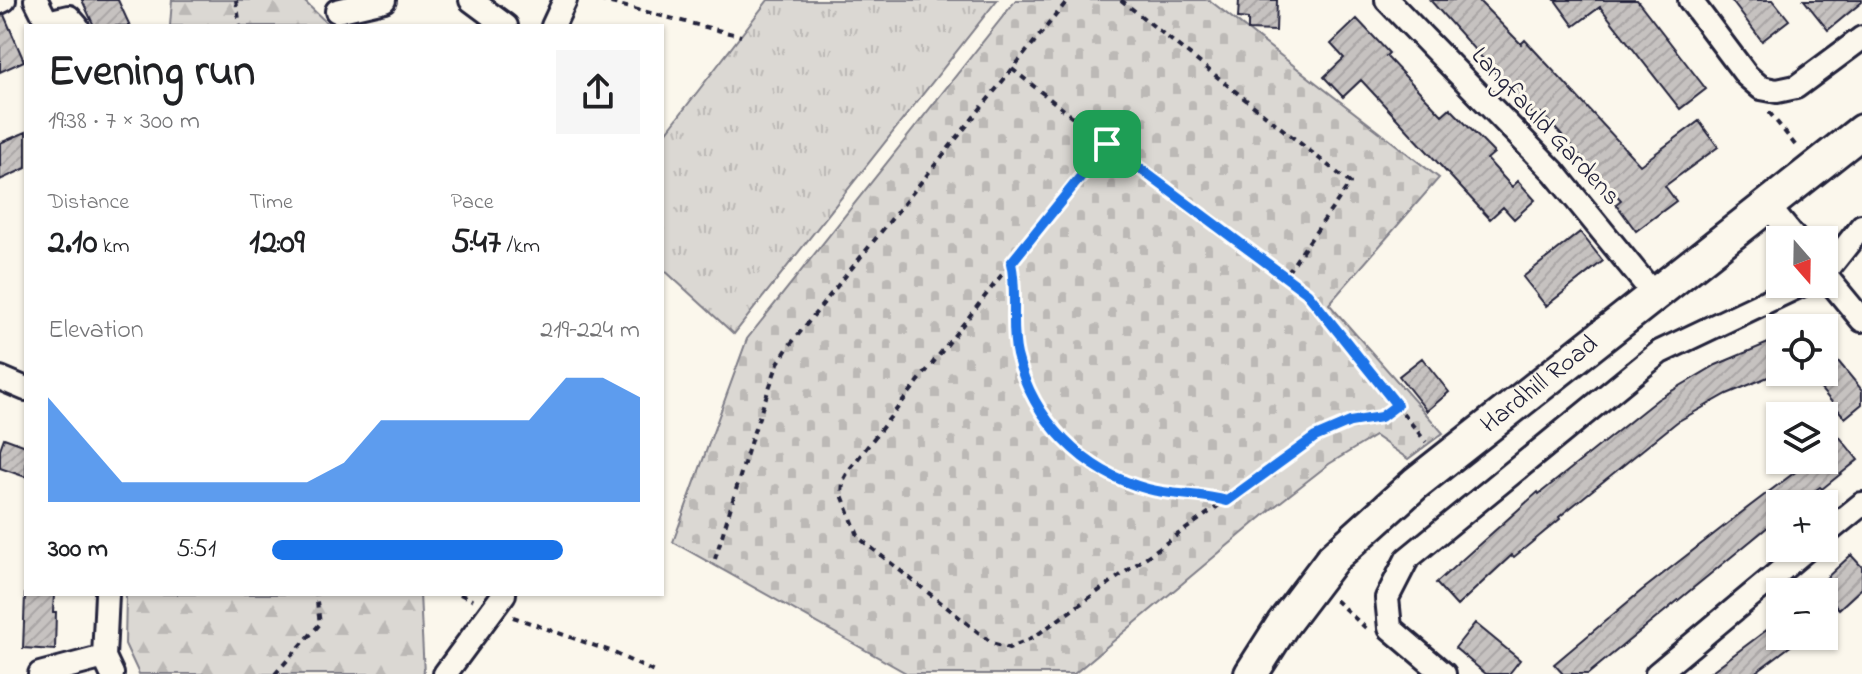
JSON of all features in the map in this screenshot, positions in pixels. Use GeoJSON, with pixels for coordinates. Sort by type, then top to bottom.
{"type":"FeatureCollection","features":[{"type":"Feature","properties":{"kind":"main road","name":"Hardhill Road"},"geometry":{"type":"LineString","coordinates":[[1251,674],[1283,624],[1333,558],[1442,463],[1656,297],[1862,131]]}},
{"type":"Feature","properties":{"kind":"street"},"geometry":{"type":"LineString","coordinates":[[36,0],[48,24],[69,17],[75,24]]}},
{"type":"Feature","properties":{"kind":"street"},"geometry":{"type":"LineString","coordinates":[[337,11],[384,0]]}},
{"type":"Feature","properties":{"kind":"street"},"geometry":{"type":"LineString","coordinates":[[471,0],[503,24]]}},
{"type":"Feature","properties":{"kind":"street"},"geometry":{"type":"LineString","coordinates":[[554,24],[565,0]]}},
{"type":"Feature","properties":{"kind":"street","name":"Langfauld Gardens"},"geometry":{"type":"LineString","coordinates":[[1387,0],[1554,172],[1656,297]]}},
{"type":"Feature","properties":{"kind":"street"},"geometry":{"type":"LineString","coordinates":[[1690,0],[1747,76],[1769,89],[1796,87],[1862,38]]}},
{"type":"Feature","properties":{"kind":"street"},"geometry":{"type":"LineString","coordinates":[[1768,206],[1784,226]]}},
{"type":"Feature","properties":{"kind":"street"},"geometry":{"type":"LineString","coordinates":[[1838,256],[1862,226]]}},
{"type":"Feature","properties":{"kind":"street"},"geometry":{"type":"LineString","coordinates":[[1838,291],[1862,320]]}},
{"type":"Feature","properties":{"kind":"street"},"geometry":{"type":"LineString","coordinates":[[1444,674],[1390,628],[1387,598],[1407,559],[1660,352],[1774,298]]}},
{"type":"Feature","properties":{"kind":"street"},"geometry":{"type":"LineString","coordinates":[[0,378],[24,388]]}},
{"type":"Feature","properties":{"kind":"street"},"geometry":{"type":"LineString","coordinates":[[1838,524],[1862,504]]}},
{"type":"Feature","properties":{"kind":"street"},"geometry":{"type":"LineString","coordinates":[[1657,674],[1791,562]]}},
{"type":"Feature","properties":{"kind":"street"},"geometry":{"type":"LineString","coordinates":[[40,674],[108,666],[107,596]]}},
{"type":"Feature","properties":{"kind":"street"},"geometry":{"type":"LineString","coordinates":[[445,674],[498,602]]}},
{"type":"Feature","properties":{"kind":"path"},"geometry":{"type":"LineString","coordinates":[[236,0],[240,24]]}},
{"type":"Feature","properties":{"kind":"path"},"geometry":{"type":"LineString","coordinates":[[599,0],[741,36]]}},
{"type":"Feature","properties":{"kind":"path"},"geometry":{"type":"LineString","coordinates":[[715,559],[778,363],[1068,0]]}},
{"type":"Feature","properties":{"kind":"path"},"geometry":{"type":"LineString","coordinates":[[1121,0],[1350,183],[1285,276]]}},
{"type":"Feature","properties":{"kind":"path"},"geometry":{"type":"LineString","coordinates":[[1012,69],[1307,293],[1442,463]]}},
{"type":"Feature","properties":{"kind":"path"},"geometry":{"type":"LineString","coordinates":[[1769,89],[1766,109],[1795,145]]}},
{"type":"Feature","properties":{"kind":"path"},"geometry":{"type":"LineString","coordinates":[[1107,144],[849,470],[843,481],[842,495],[859,538],[992,643],[1009,648],[1034,637],[1315,437],[1350,422],[1381,417],[1397,405]]}},
{"type":"Feature","properties":{"kind":"path"},"geometry":{"type":"LineString","coordinates":[[1011,263],[1016,284],[1013,310],[1016,353],[1041,415],[1060,438],[1117,478],[1149,489],[1208,495],[1227,501]]}},
{"type":"Feature","properties":{"kind":"path"},"geometry":{"type":"LineString","coordinates":[[1315,582],[1369,632],[1390,628]]}},
{"type":"Feature","properties":{"kind":"path"},"geometry":{"type":"LineString","coordinates":[[275,674],[320,624],[316,596]]}},
{"type":"Feature","properties":{"kind":"path"},"geometry":{"type":"LineString","coordinates":[[498,602],[658,674]]}},
{"type":"Feature","properties":{"kind":"green space"},"geometry":{"type":"Polygon","coordinates":[[[172,0],[303,0],[328,24],[170,24],[172,0]]]}},
{"type":"Feature","properties":{"kind":"green space"},"geometry":{"type":"Polygon","coordinates":[[[768,0],[997,0],[734,334],[664,270],[664,135],[768,0]]]}},
{"type":"Feature","properties":{"kind":"green space"},"geometry":{"type":"Polygon","coordinates":[[[1016,0],[1209,0],[1439,178],[1329,304],[1443,433],[1408,459],[1375,436],[1329,464],[1074,674],[908,674],[673,542],[747,339],[1016,0]]]}},
{"type":"Feature","properties":{"kind":"green space"},"geometry":{"type":"Polygon","coordinates":[[[126,596],[420,596],[424,674],[139,674],[125,644],[126,596]]]}},
{"type":"Feature","properties":{"kind":"building"},"geometry":{"type":"Polygon","coordinates":[[[82,0],[118,0],[129,24],[93,24],[82,0]]]}},
{"type":"Feature","properties":{"kind":"building"},"geometry":{"type":"Polygon","coordinates":[[[1239,0],[1277,0],[1276,31],[1248,30],[1248,19],[1238,18],[1239,0]]]}},
{"type":"Feature","properties":{"kind":"building"},"geometry":{"type":"Polygon","coordinates":[[[1430,0],[1478,0],[1521,44],[1525,40],[1640,165],[1699,121],[1718,147],[1665,186],[1676,201],[1636,231],[1616,204],[1621,200],[1541,113],[1536,118],[1430,0]]]}},
{"type":"Feature","properties":{"kind":"building"},"geometry":{"type":"Polygon","coordinates":[[[1555,0],[1637,0],[1706,89],[1680,109],[1600,7],[1574,26],[1555,0]]]}},
{"type":"Feature","properties":{"kind":"building"},"geometry":{"type":"Polygon","coordinates":[[[1731,0],[1773,0],[1789,20],[1762,41],[1731,0]]]}},
{"type":"Feature","properties":{"kind":"building"},"geometry":{"type":"Polygon","coordinates":[[[1804,0],[1862,0],[1862,2],[1828,30],[1804,0]]]}},
{"type":"Feature","properties":{"kind":"building"},"geometry":{"type":"Polygon","coordinates":[[[4,15],[24,61],[0,72],[0,16],[4,15]]]}},
{"type":"Feature","properties":{"kind":"building"},"geometry":{"type":"Polygon","coordinates":[[[1357,19],[1389,53],[1386,56],[1442,115],[1450,108],[1494,153],[1487,159],[1512,187],[1518,181],[1535,200],[1514,219],[1503,207],[1490,219],[1361,80],[1343,97],[1324,77],[1344,58],[1331,44],[1357,19]]]}},
{"type":"Feature","properties":{"kind":"building"},"geometry":{"type":"Polygon","coordinates":[[[24,133],[24,169],[0,180],[0,143],[24,133]]]}},
{"type":"Feature","properties":{"kind":"building"},"geometry":{"type":"Polygon","coordinates":[[[1580,232],[1603,261],[1546,306],[1523,277],[1580,232]]]}},
{"type":"Feature","properties":{"kind":"building"},"geometry":{"type":"Polygon","coordinates":[[[1766,344],[1766,378],[1727,394],[1677,422],[1514,557],[1512,555],[1457,606],[1436,583],[1538,492],[1658,399],[1716,365],[1766,344]]]}},
{"type":"Feature","properties":{"kind":"building"},"geometry":{"type":"Polygon","coordinates":[[[1422,358],[1449,392],[1427,411],[1399,376],[1422,358]]]}},
{"type":"Feature","properties":{"kind":"building"},"geometry":{"type":"Polygon","coordinates":[[[1838,361],[1862,390],[1862,404],[1845,418],[1838,410],[1838,402],[1832,402],[1818,386],[1838,386],[1838,361]]]}},
{"type":"Feature","properties":{"kind":"building"},"geometry":{"type":"Polygon","coordinates":[[[1838,437],[1858,460],[1822,489],[1771,490],[1792,474],[1838,474],[1838,437]]]}},
{"type":"Feature","properties":{"kind":"building"},"geometry":{"type":"Polygon","coordinates":[[[4,438],[24,445],[24,476],[0,468],[0,449],[4,438]]]}},
{"type":"Feature","properties":{"kind":"building"},"geometry":{"type":"Polygon","coordinates":[[[1766,494],[1766,528],[1588,674],[1563,674],[1554,664],[1641,591],[1766,494]]]}},
{"type":"Feature","properties":{"kind":"building"},"geometry":{"type":"Polygon","coordinates":[[[1851,555],[1862,567],[1862,588],[1839,609],[1838,578],[1826,578],[1851,555]]]}},
{"type":"Feature","properties":{"kind":"building"},"geometry":{"type":"Polygon","coordinates":[[[25,596],[54,596],[55,650],[23,648],[25,596]]]}},
{"type":"Feature","properties":{"kind":"building"},"geometry":{"type":"Polygon","coordinates":[[[1475,623],[1520,660],[1509,674],[1486,674],[1455,648],[1475,623]]]}},
{"type":"Feature","properties":{"kind":"building"},"geometry":{"type":"Polygon","coordinates":[[[1766,630],[1766,650],[1785,650],[1753,674],[1708,674],[1766,630]]]}},
{"type":"Feature","properties":{"kind":"route"},"geometry":{"type":"LineString","coordinates":[[1107,144],[1307,293],[1397,405],[1381,417],[1350,422],[1315,437],[1227,501],[1208,495],[1149,489],[1117,478],[1060,438],[1041,415],[1016,353],[1013,310],[1016,284],[1011,263],[1107,144]]}}]}
